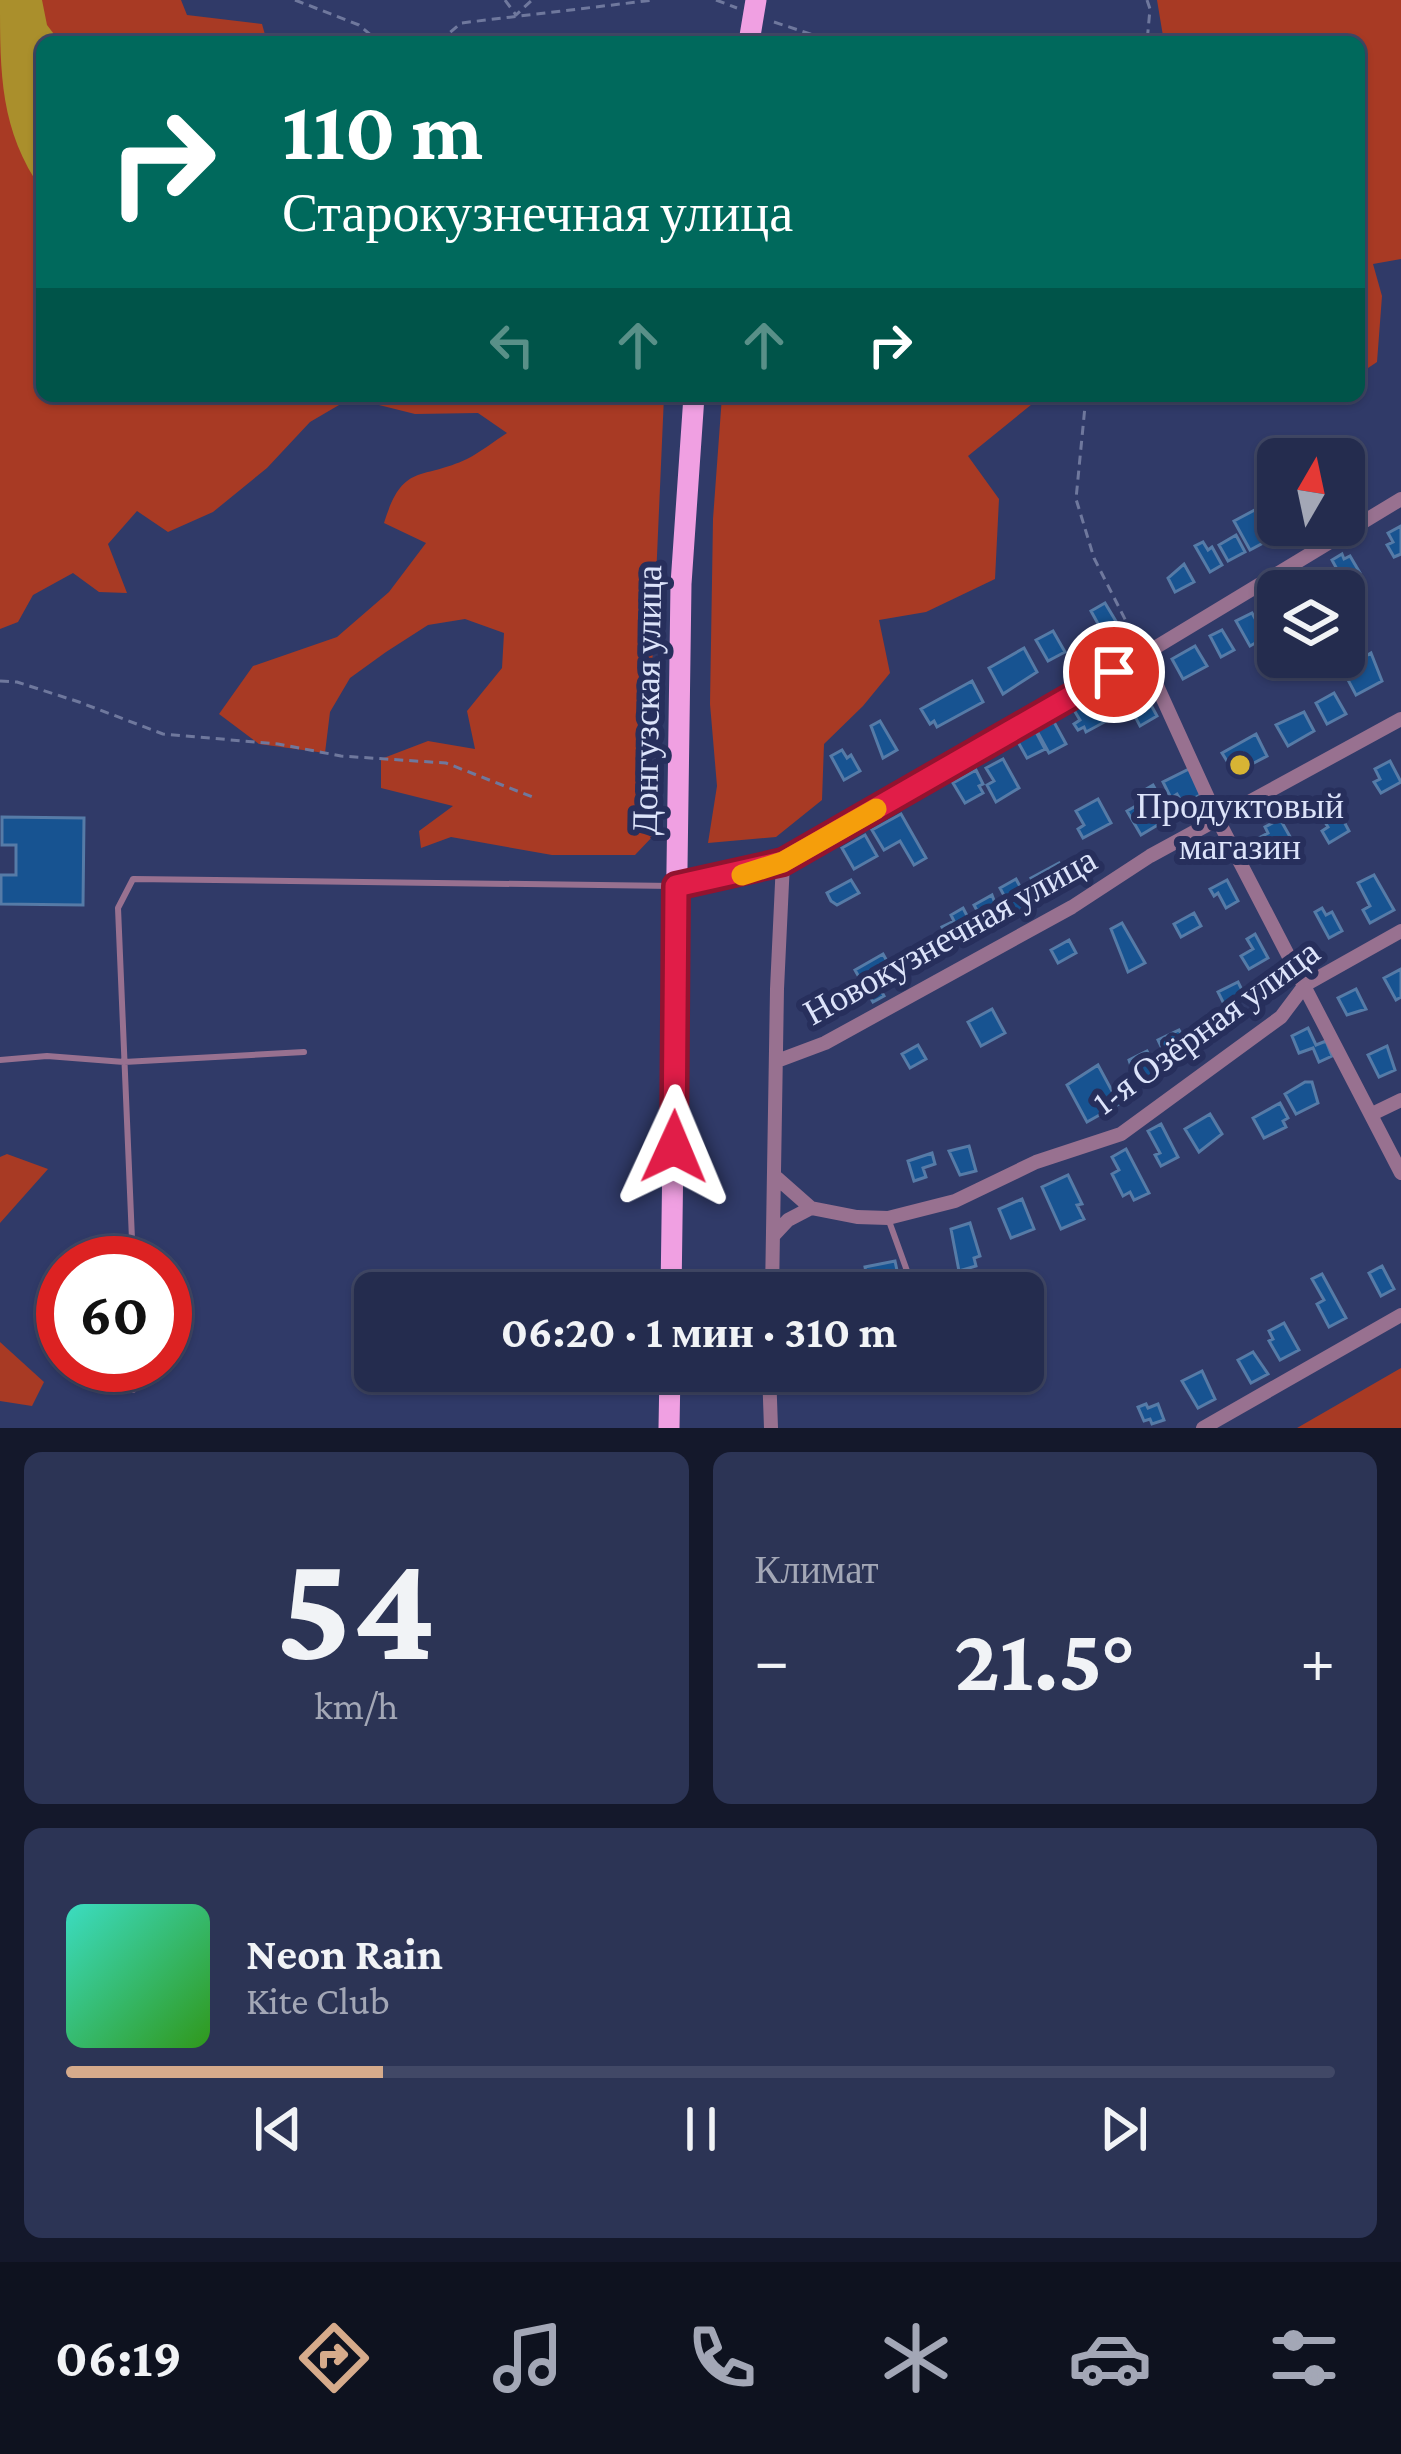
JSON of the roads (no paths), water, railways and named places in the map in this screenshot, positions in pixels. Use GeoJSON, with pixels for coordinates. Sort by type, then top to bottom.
{"type":"FeatureCollection","features":[{"type":"Feature","properties":{"kind":"main road","name":"Донгузская улица"},"geometry":{"type":"LineString","coordinates":[[671,1272],[681,584],[694,402]]}},
{"type":"Feature","properties":{"kind":"main road"},"geometry":{"type":"LineString","coordinates":[[669,1428],[670,1392]]}},
{"type":"Feature","properties":{"kind":"street"},"geometry":{"type":"LineString","coordinates":[[676,886],[783,862],[1143,656],[1401,499]]}},
{"type":"Feature","properties":{"kind":"street"},"geometry":{"type":"LineString","coordinates":[[1143,656],[1218,820],[1401,1173]]}},
{"type":"Feature","properties":{"kind":"street","name":"Новокузнечная улица"},"geometry":{"type":"LineString","coordinates":[[777,1061],[825,1043],[1401,719]]}},
{"type":"Feature","properties":{"kind":"street"},"geometry":{"type":"LineString","coordinates":[[773,1272],[783,862]]}},
{"type":"Feature","properties":{"kind":"street","name":"1-я Озёрная улица"},"geometry":{"type":"LineString","coordinates":[[811,1208],[888,1218],[955,1201],[1036,1162],[1121,1134],[1281,1017],[1305,985],[1401,931]]}},
{"type":"Feature","properties":{"kind":"street"},"geometry":{"type":"LineString","coordinates":[[1372,1114],[1401,1100]]}},
{"type":"Feature","properties":{"kind":"street"},"geometry":{"type":"LineString","coordinates":[[774,1235],[788,1220],[811,1208],[777,1178]]}},
{"type":"Feature","properties":{"kind":"street"},"geometry":{"type":"LineString","coordinates":[[1202,1428],[1401,1315]]}},
{"type":"Feature","properties":{"kind":"street"},"geometry":{"type":"LineString","coordinates":[[770,1392],[771,1428]]}},
{"type":"Feature","properties":{"kind":"lane"},"geometry":{"type":"LineString","coordinates":[[132,1236],[118,908],[133,879],[676,886]]}},
{"type":"Feature","properties":{"kind":"lane"},"geometry":{"type":"LineString","coordinates":[[0,1060],[47,1056],[124,1062],[304,1052]]}},
{"type":"Feature","properties":{"kind":"lane"},"geometry":{"type":"LineString","coordinates":[[888,1218],[907,1272]]}},
{"type":"Feature","properties":{"kind":"place","name":"Продуктовый магазин"},"geometry":{"type":"Point","coordinates":[1240,765]}}]}
